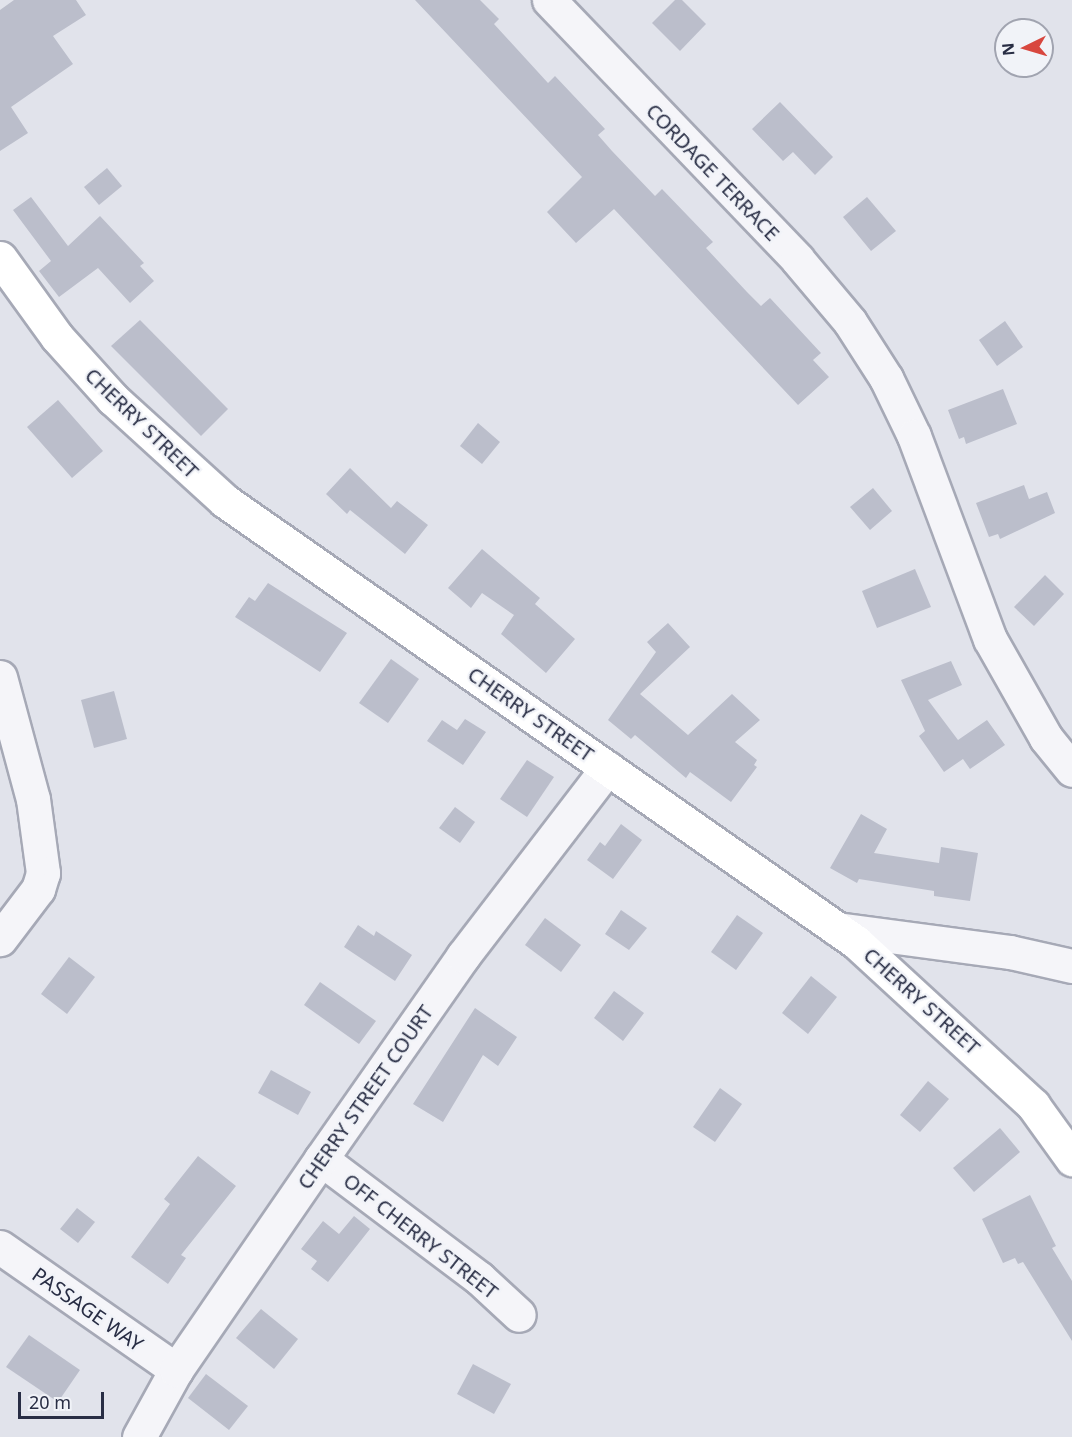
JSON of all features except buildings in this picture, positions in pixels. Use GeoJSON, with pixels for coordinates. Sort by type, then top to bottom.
{"type":"FeatureCollection","features":[{"type":"Feature","properties":{"kind":"main road","name":"CHERRY STREET"},"geometry":{"type":"LineString","coordinates":[[0,258],[57,337],[112,399],[217,494],[837,929],[955,1030],[1033,1105],[1072,1159]]}},
{"type":"Feature","properties":{"kind":"street","name":"CORDAGE TERRACE"},"geometry":{"type":"LineString","coordinates":[[549,0],[797,258],[850,322],[869,352],[914,436],[990,639],[1046,738],[1072,770]]}},
{"type":"Feature","properties":{"kind":"street"},"geometry":{"type":"LineString","coordinates":[[0,677],[33,799],[43,873],[38,889],[0,939]]}},
{"type":"Feature","properties":{"kind":"street","name":"CHERRY STREET COURT"},"geometry":{"type":"LineString","coordinates":[[139,1437],[176,1370],[321,1159],[463,956],[606,768]]}},
{"type":"Feature","properties":{"kind":"street"},"geometry":{"type":"LineString","coordinates":[[837,929],[1010,952],[1072,966]]}},
{"type":"Feature","properties":{"kind":"street","name":"OFF CHERRY STREET"},"geometry":{"type":"LineString","coordinates":[[321,1159],[479,1278],[519,1315]]}},
{"type":"Feature","properties":{"kind":"street","name":"PASSAGE WAY"},"geometry":{"type":"LineString","coordinates":[[0,1247],[176,1370]]}}]}
